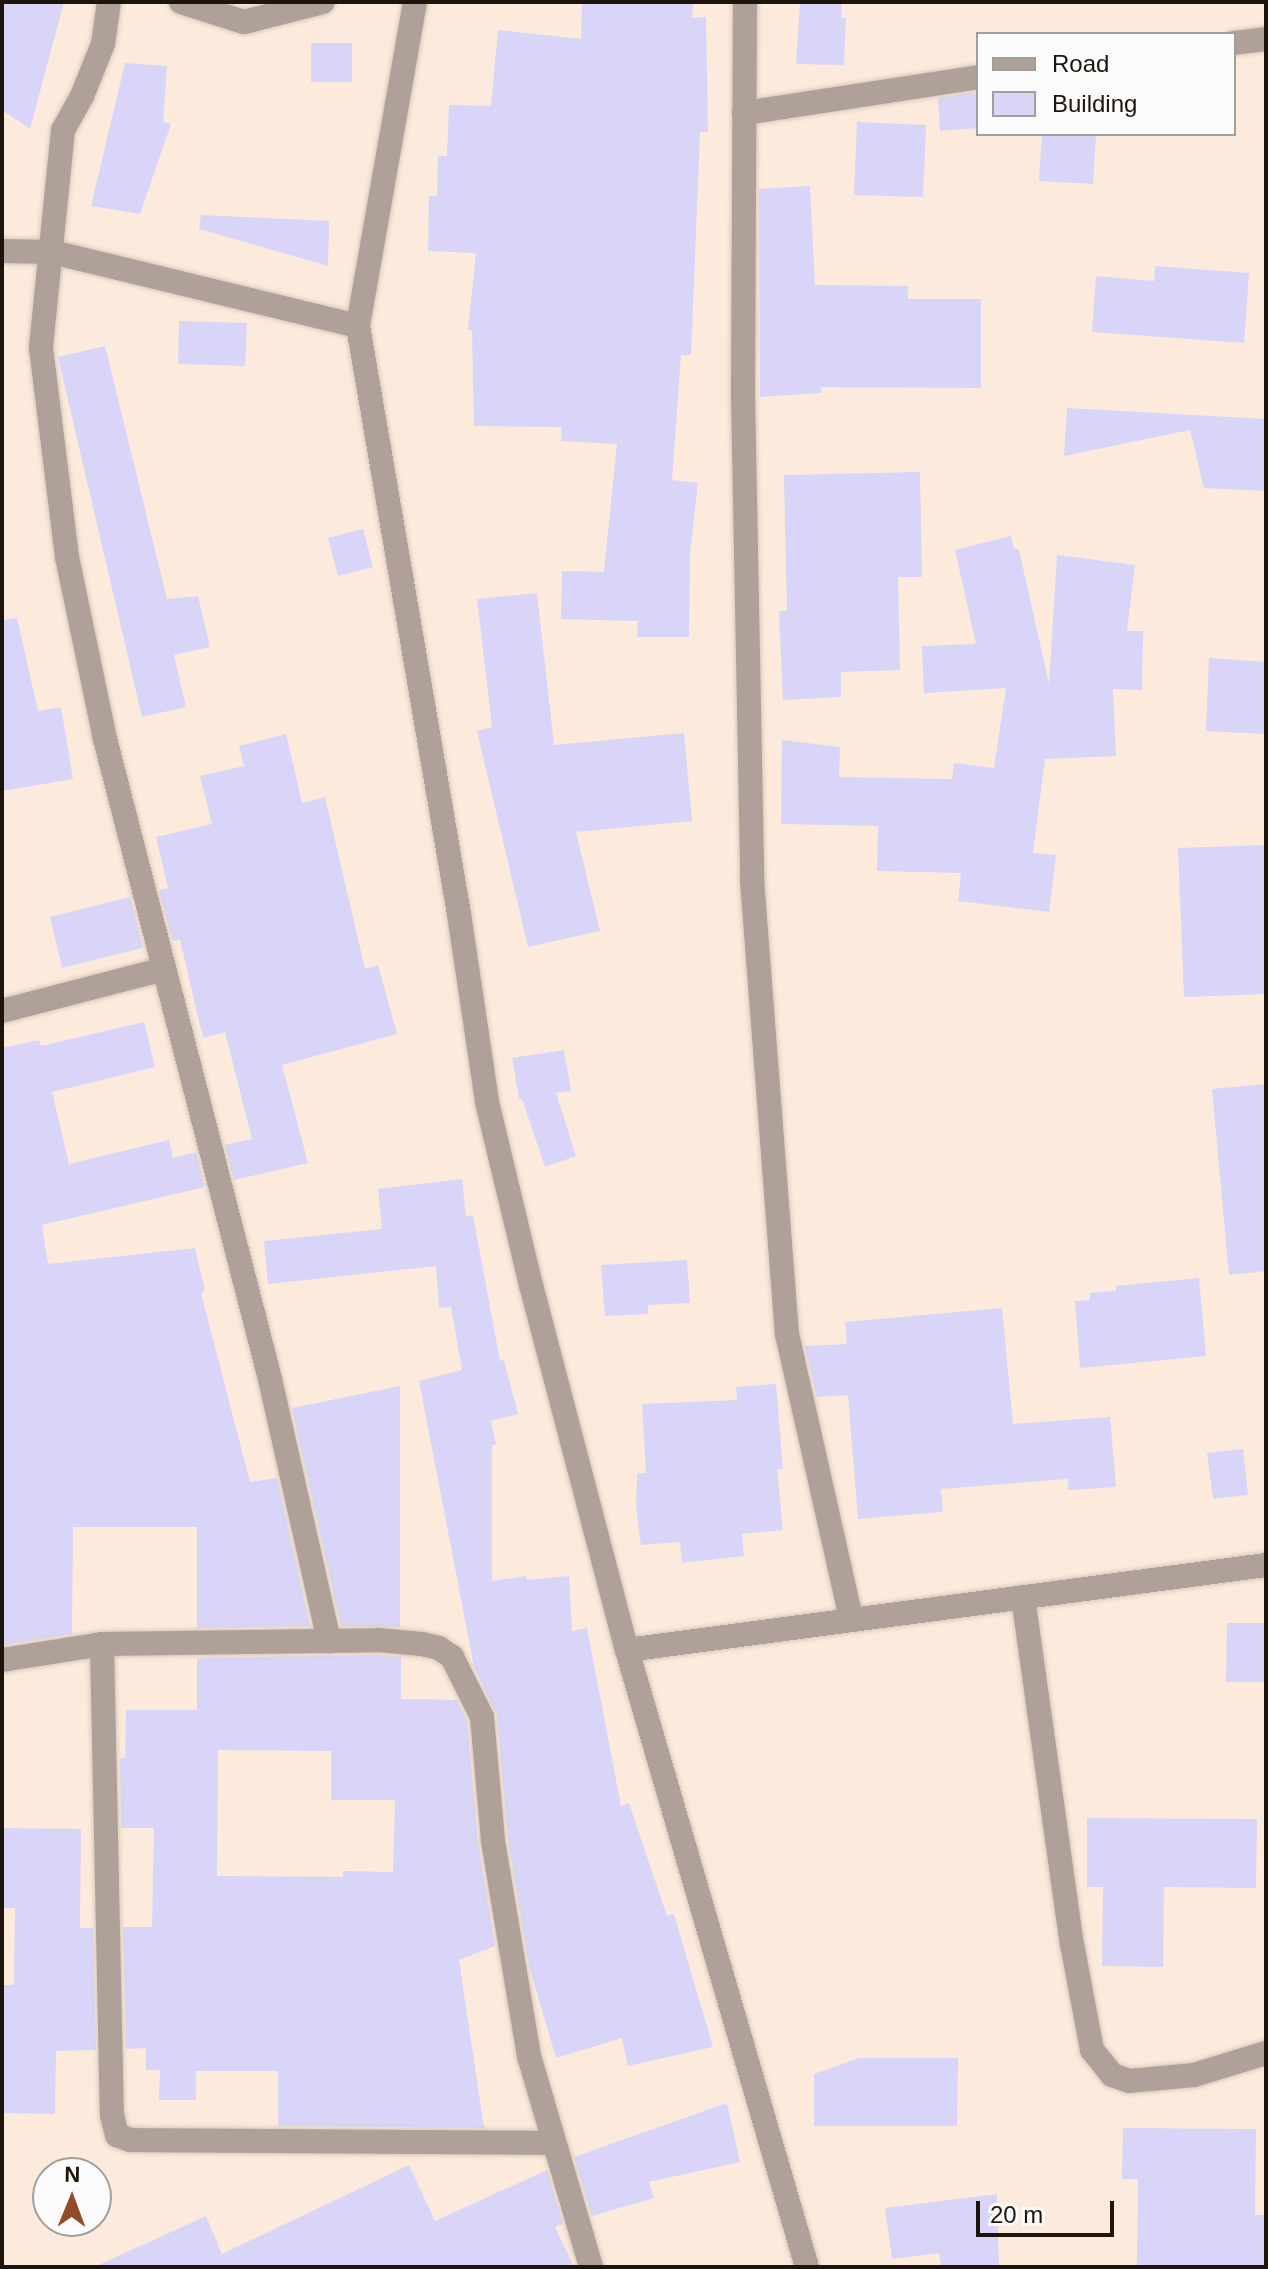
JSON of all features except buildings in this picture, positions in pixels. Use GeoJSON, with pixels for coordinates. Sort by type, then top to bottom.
{"type":"FeatureCollection","features":[{"type":"Feature","properties":{"kind":"street"},"geometry":{"type":"LineString","coordinates":[[109,2],[103,44],[82,96],[63,130],[41,348],[67,557],[105,739],[270,1379],[329,1641]]}},
{"type":"Feature","properties":{"kind":"street"},"geometry":{"type":"LineString","coordinates":[[181,2],[244,22],[276,9],[323,2]]}},
{"type":"Feature","properties":{"kind":"street"},"geometry":{"type":"LineString","coordinates":[[415,2],[358,326],[459,914],[487,1102],[531,1285],[627,1650],[807,2267]]}},
{"type":"Feature","properties":{"kind":"street"},"geometry":{"type":"LineString","coordinates":[[745,2],[743,395],[753,895],[787,1334],[851,1619]]}},
{"type":"Feature","properties":{"kind":"street"},"geometry":{"type":"LineString","coordinates":[[1236,43],[1266,39]]}},
{"type":"Feature","properties":{"kind":"street"},"geometry":{"type":"LineString","coordinates":[[744,113],[976,77]]}},
{"type":"Feature","properties":{"kind":"street"},"geometry":{"type":"LineString","coordinates":[[2,251],[52,252],[358,326]]}},
{"type":"Feature","properties":{"kind":"street"},"geometry":{"type":"LineString","coordinates":[[2,1011],[164,969]]}},
{"type":"Feature","properties":{"kind":"street"},"geometry":{"type":"LineString","coordinates":[[627,1650],[1266,1565]]}},
{"type":"Feature","properties":{"kind":"street"},"geometry":{"type":"LineString","coordinates":[[1023,1597],[1072,1944],[1092,2050],[1112,2075],[1129,2081],[1194,2075],[1266,2053]]}},
{"type":"Feature","properties":{"kind":"street"},"geometry":{"type":"LineString","coordinates":[[2,1660],[102,1644],[329,1641],[403,1641],[439,1648],[452,1657],[467,1681],[482,1717],[493,1841],[529,2056],[591,2267]]}},
{"type":"Feature","properties":{"kind":"street"},"geometry":{"type":"LineString","coordinates":[[102,1644],[112,2115],[117,2135],[130,2140],[554,2143]]}}]}
